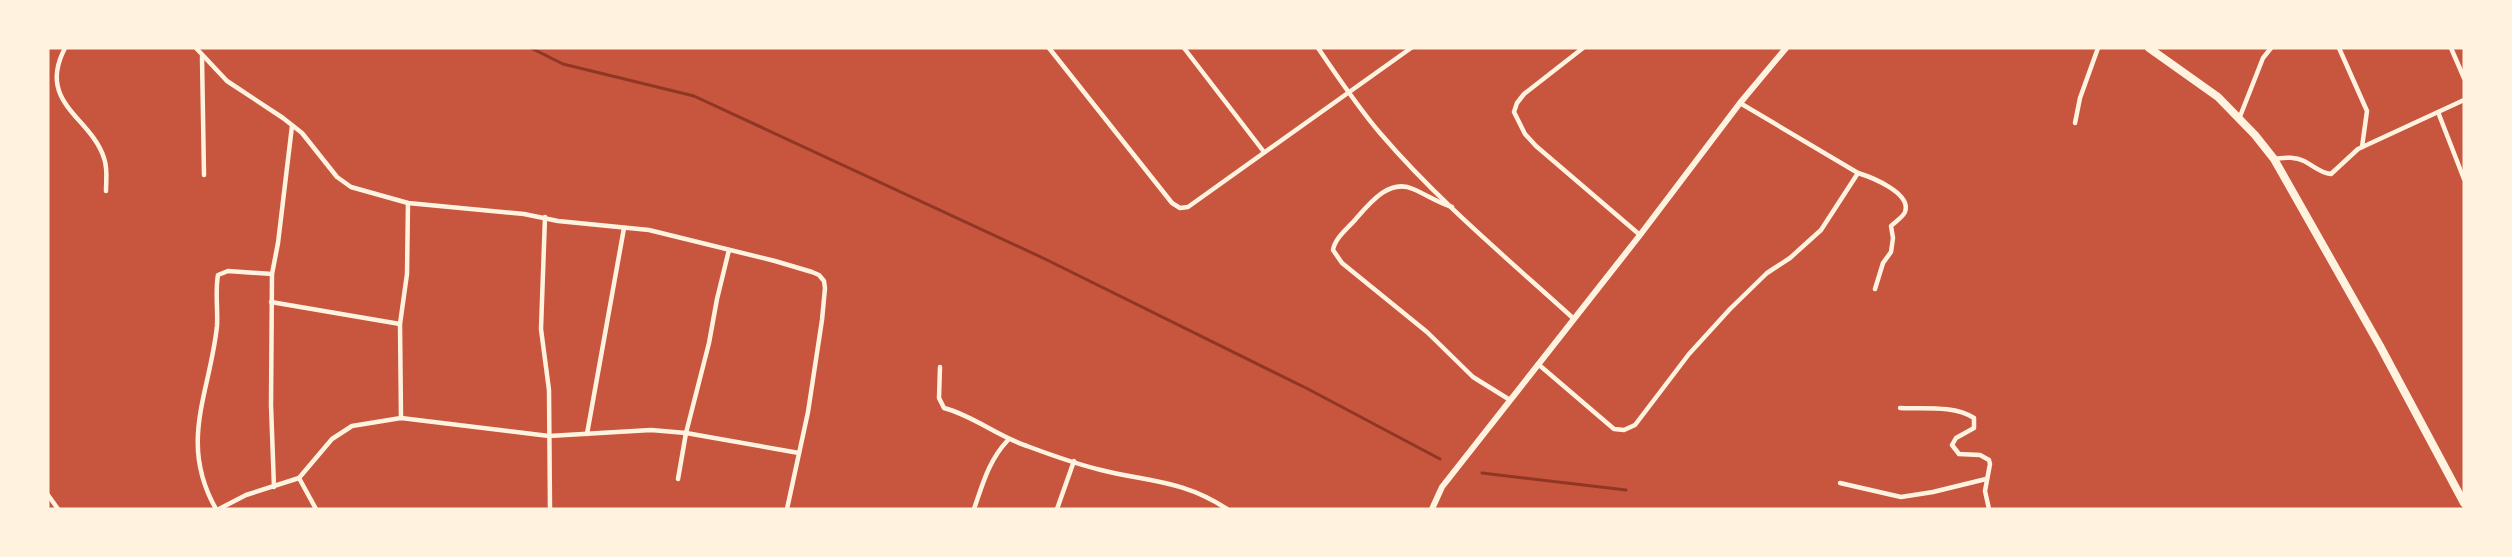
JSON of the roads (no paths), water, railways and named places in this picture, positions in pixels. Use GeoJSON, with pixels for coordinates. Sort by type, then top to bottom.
{"type":"FeatureCollection","features":[{"type":"Feature","properties":{"kind":"highway"},"geometry":{"type":"LineString","coordinates":[[2149,48],[2209,89],[2255,135],[2274,159],[2380,346],[2464,503]]}},
{"type":"Feature","properties":{"kind":"street"},"geometry":{"type":"LineString","coordinates":[[65,48],[57,67],[60,93],[67,108],[96,140],[107,170],[106,191]]}},
{"type":"Feature","properties":{"kind":"street"},"geometry":{"type":"LineString","coordinates":[[196,48],[227,81],[292,125],[314,147],[337,177],[351,187],[408,203],[649,230],[812,272],[824,280],[825,295],[819,341],[787,509]]}},
{"type":"Feature","properties":{"kind":"street"},"geometry":{"type":"LineString","coordinates":[[1049,48],[1175,207],[1188,207],[1411,48]]}},
{"type":"Feature","properties":{"kind":"street"},"geometry":{"type":"LineString","coordinates":[[1185,48],[1264,152]]}},
{"type":"Feature","properties":{"kind":"street"},"geometry":{"type":"LineString","coordinates":[[1318,48],[1349,94],[1380,133],[1452,207],[1574,319]]}},
{"type":"Feature","properties":{"kind":"street"},"geometry":{"type":"LineString","coordinates":[[1584,48],[1524,94],[1514,112],[1525,134],[1536,146],[1640,235]]}},
{"type":"Feature","properties":{"kind":"street"},"geometry":{"type":"LineString","coordinates":[[1432,509],[1442,487],[1640,235],[1740,103],[1786,48]]}},
{"type":"Feature","properties":{"kind":"street"},"geometry":{"type":"LineString","coordinates":[[2075,123],[2080,98],[2098,48]]}},
{"type":"Feature","properties":{"kind":"street"},"geometry":{"type":"LineString","coordinates":[[2239,119],[2263,58],[2271,48]]}},
{"type":"Feature","properties":{"kind":"street"},"geometry":{"type":"LineString","coordinates":[[2339,48],[2367,111],[2361,147]]}},
{"type":"Feature","properties":{"kind":"street"},"geometry":{"type":"LineString","coordinates":[[2451,48],[2464,78]]}},
{"type":"Feature","properties":{"kind":"street"},"geometry":{"type":"LineString","coordinates":[[202,57],[204,175]]}},
{"type":"Feature","properties":{"kind":"street"},"geometry":{"type":"LineString","coordinates":[[2274,159],[2294,158],[2304,161],[2323,173],[2331,174],[2361,147],[2464,100]]}},
{"type":"Feature","properties":{"kind":"street"},"geometry":{"type":"LineString","coordinates":[[1740,103],[1858,173],[1892,189],[1903,198],[1904,214],[1892,226],[1891,252],[1883,262],[1875,289]]}},
{"type":"Feature","properties":{"kind":"street"},"geometry":{"type":"LineString","coordinates":[[2438,112],[2464,179]]}},
{"type":"Feature","properties":{"kind":"street"},"geometry":{"type":"LineString","coordinates":[[274,487],[271,405],[272,274],[278,243],[292,125]]}},
{"type":"Feature","properties":{"kind":"street"},"geometry":{"type":"LineString","coordinates":[[1538,364],[1614,429],[1624,430],[1635,425],[1689,354],[1730,309],[1767,273],[1790,258],[1821,230],[1858,173]]}},
{"type":"Feature","properties":{"kind":"street"},"geometry":{"type":"LineString","coordinates":[[1452,207],[1411,188],[1398,186],[1372,200],[1336,241],[1333,250],[1342,263],[1427,332],[1473,377],[1510,400]]}},
{"type":"Feature","properties":{"kind":"street"},"geometry":{"type":"LineString","coordinates":[[400,418],[400,324],[407,274],[408,203]]}},
{"type":"Feature","properties":{"kind":"street"},"geometry":{"type":"LineString","coordinates":[[545,217],[541,329],[549,390],[550,509]]}},
{"type":"Feature","properties":{"kind":"street"},"geometry":{"type":"LineString","coordinates":[[587,434],[624,228]]}},
{"type":"Feature","properties":{"kind":"street"},"geometry":{"type":"LineString","coordinates":[[678,479],[686,433],[710,342],[717,299],[729,250]]}},
{"type":"Feature","properties":{"kind":"street"},"geometry":{"type":"LineString","coordinates":[[272,274],[228,271],[218,275],[217,326],[200,408],[197,440],[203,484],[217,509],[246,495],[299,478],[332,439],[352,426],[400,418],[549,436],[631,430],[686,433],[799,453]]}},
{"type":"Feature","properties":{"kind":"street"},"geometry":{"type":"LineString","coordinates":[[271,302],[400,324]]}},
{"type":"Feature","properties":{"kind":"street"},"geometry":{"type":"LineString","coordinates":[[940,367],[939,398],[944,408],[968,416],[1008,440],[1101,470],[1171,483],[1193,490],[1227,509]]}},
{"type":"Feature","properties":{"kind":"street"},"geometry":{"type":"LineString","coordinates":[[1900,408],[1948,410],[1972,416],[1976,421],[1974,428],[1956,438],[1952,445],[1959,454],[1986,457],[1990,464],[1985,491],[1989,509]]}},
{"type":"Feature","properties":{"kind":"street"},"geometry":{"type":"LineString","coordinates":[[974,509],[988,466],[1008,440]]}},
{"type":"Feature","properties":{"kind":"street"},"geometry":{"type":"LineString","coordinates":[[1057,509],[1074,461]]}},
{"type":"Feature","properties":{"kind":"street"},"geometry":{"type":"LineString","coordinates":[[299,478],[316,509]]}},
{"type":"Feature","properties":{"kind":"street"},"geometry":{"type":"LineString","coordinates":[[1840,483],[1901,497],[1986,479]]}},
{"type":"Feature","properties":{"kind":"street"},"geometry":{"type":"LineString","coordinates":[[48,495],[58,509]]}},
{"type":"Feature","properties":{"kind":"waterway"},"geometry":{"type":"LineString","coordinates":[[531,48],[563,64],[694,96],[1043,258],[1308,389],[1440,459]]}},
{"type":"Feature","properties":{"kind":"waterway"},"geometry":{"type":"LineString","coordinates":[[1482,473],[1626,490]]}}]}
